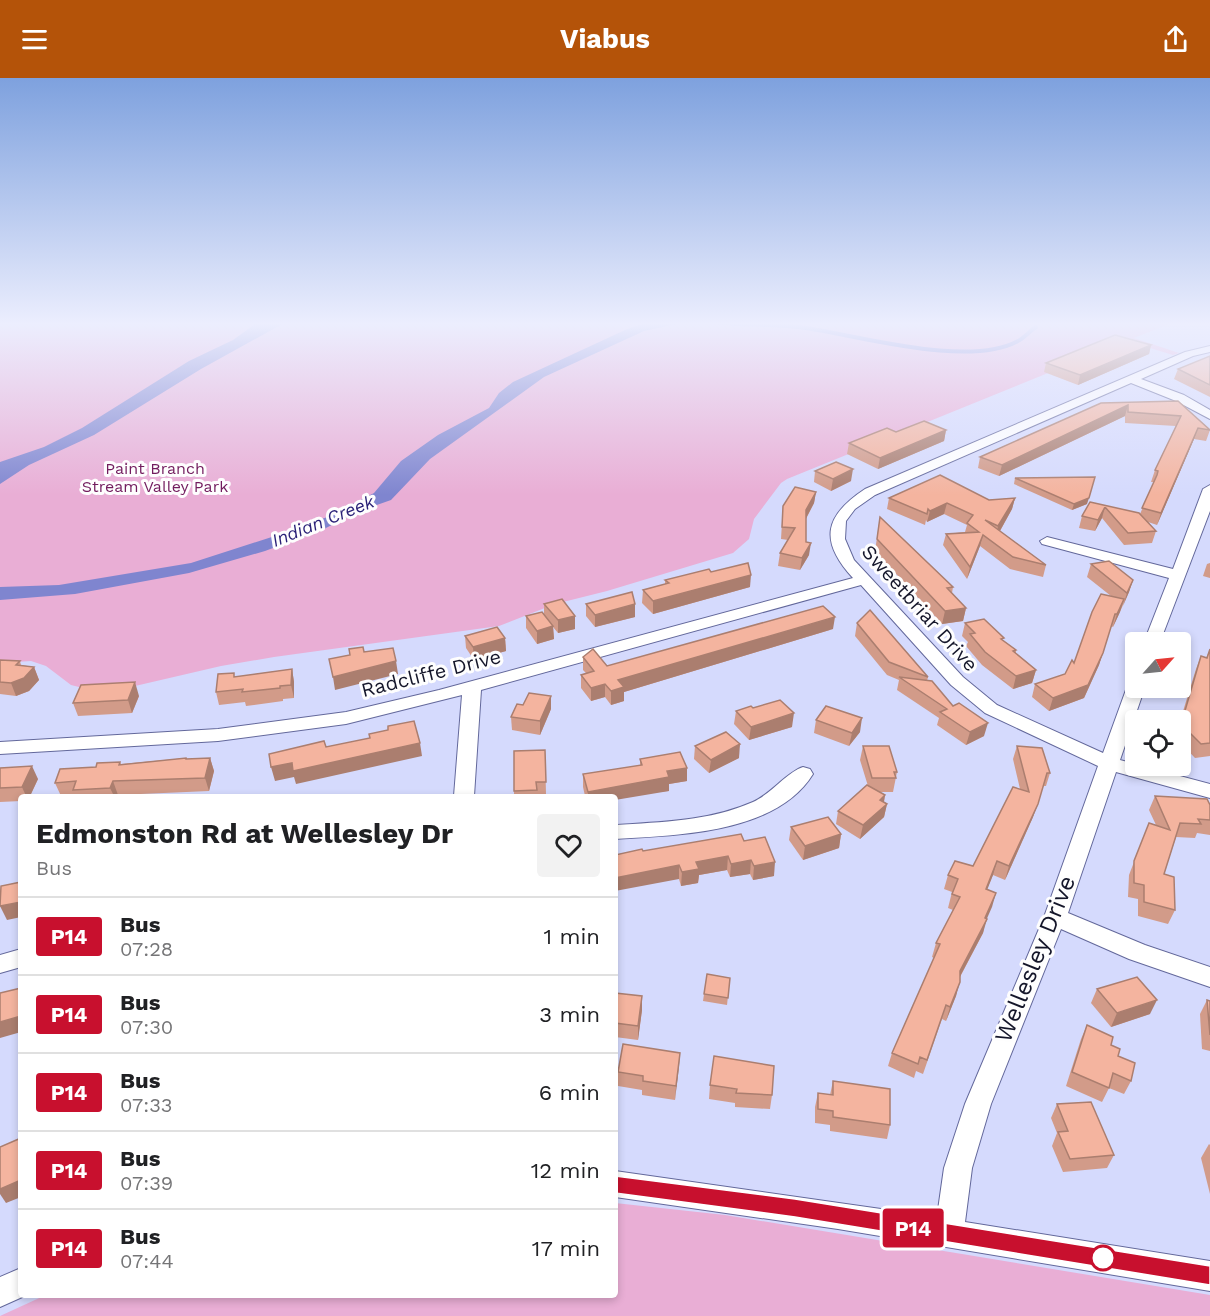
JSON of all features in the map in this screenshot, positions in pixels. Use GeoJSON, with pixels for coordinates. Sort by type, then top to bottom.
{"type":"FeatureCollection","features":[{"type":"Feature","properties":{"kind":"street","name":"Sweetbriar Drive"},"geometry":{"type":"LineString","coordinates":[[1129,380],[870,492],[847,507],[838,521],[836,539],[848,562],[863,580],[971,695],[1008,719],[1108,762],[1210,790]]}},
{"type":"Feature","properties":{"kind":"street"},"geometry":{"type":"LineString","coordinates":[[1133,380],[1180,398],[1210,415]]}},
{"type":"Feature","properties":{"kind":"street"},"geometry":{"type":"LineString","coordinates":[[1156,632],[1176,575],[1203,535],[1210,489]]}},
{"type":"Feature","properties":{"kind":"street"},"geometry":{"type":"LineString","coordinates":[[1047,541],[1176,575]]}},
{"type":"Feature","properties":{"kind":"street","name":"Radcliffe Drive"},"geometry":{"type":"LineString","coordinates":[[0,748],[218,735],[303,726],[399,706],[472,687],[863,580]]}},
{"type":"Feature","properties":{"kind":"street"},"geometry":{"type":"LineString","coordinates":[[464,794],[472,687]]}},
{"type":"Feature","properties":{"kind":"street","name":"Wellesley Drive"},"geometry":{"type":"LineString","coordinates":[[949,1234],[958,1168],[978,1104],[1055,917],[1132,698]]}},
{"type":"Feature","properties":{"kind":"street"},"geometry":{"type":"LineString","coordinates":[[618,832],[674,829],[735,818],[778,798],[803,774]]}},
{"type":"Feature","properties":{"kind":"street"},"geometry":{"type":"LineString","coordinates":[[1055,917],[1137,952],[1210,977]]}},
{"type":"Feature","properties":{"kind":"street"},"geometry":{"type":"LineString","coordinates":[[0,963],[18,959]]}},
{"type":"Feature","properties":{"kind":"street"},"geometry":{"type":"LineString","coordinates":[[618,1184],[732,1199],[1210,1276]]}},
{"type":"Feature","properties":{"kind":"street"},"geometry":{"type":"LineString","coordinates":[[0,1292],[18,1284]]}},
{"type":"Feature","properties":{"kind":"green space","name":"Paint Branch Stream Valley Park"},"geometry":{"type":"Polygon","coordinates":[[[0,380],[1031,380],[787,479],[781,483],[754,519],[749,539],[733,553],[607,591],[555,604],[499,626],[274,657],[221,666],[135,686],[91,690],[71,685],[46,666],[31,661],[0,663],[0,380]]]}},
{"type":"Feature","properties":{"kind":"green space"},"geometry":{"type":"Polygon","coordinates":[[[618,1203],[725,1215],[1210,1295],[1210,1316],[0,1316],[39,1298],[618,1298],[618,1203]]]}},
{"type":"Feature","properties":{"kind":"water"},"geometry":{"type":"Polygon","coordinates":[[[159,380],[184,380],[94,435],[29,465],[0,484],[0,462],[44,447],[82,428],[159,380]]]}},
{"type":"Feature","properties":{"kind":"water","name":"Indian Creek"},"geometry":{"type":"Polygon","coordinates":[[[518,380],[540,380],[430,459],[391,500],[357,512],[324,529],[265,551],[189,573],[75,594],[0,600],[0,587],[59,585],[191,563],[330,516],[374,493],[401,461],[438,435],[489,408],[499,393],[518,380]]]}},
{"type":"Feature","properties":{"kind":"building"},"geometry":{"type":"Polygon","coordinates":[[[1200,380],[1210,380],[1210,385],[1200,380]]]}},
{"type":"Feature","properties":{"kind":"building"},"geometry":{"type":"Polygon","coordinates":[[[1178,401],[1210,430],[1198,428],[1161,513],[1142,508],[1157,475],[1158,471],[1155,470],[1181,416],[1128,412],[1128,405],[1002,465],[980,457],[1101,403],[1178,401]]]}},
{"type":"Feature","properties":{"kind":"building"},"geometry":{"type":"Polygon","coordinates":[[[924,421],[946,430],[880,458],[849,443],[887,428],[896,432],[924,421]]]}},
{"type":"Feature","properties":{"kind":"building"},"geometry":{"type":"Polygon","coordinates":[[[836,462],[853,469],[833,479],[815,471],[836,462]]]}},
{"type":"Feature","properties":{"kind":"building"},"geometry":{"type":"Polygon","coordinates":[[[940,475],[989,500],[1015,498],[998,526],[985,520],[1046,565],[1013,557],[983,535],[970,567],[946,534],[979,532],[967,523],[973,515],[947,503],[930,511],[928,509],[927,514],[889,498],[940,475]]]}},
{"type":"Feature","properties":{"kind":"building"},"geometry":{"type":"Polygon","coordinates":[[[1095,477],[1089,498],[1074,504],[1015,478],[1095,477]]]}},
{"type":"Feature","properties":{"kind":"building"},"geometry":{"type":"Polygon","coordinates":[[[795,487],[816,492],[806,510],[806,542],[811,543],[802,558],[780,553],[795,528],[782,527],[783,506],[795,487]]]}},
{"type":"Feature","properties":{"kind":"building"},"geometry":{"type":"Polygon","coordinates":[[[1090,502],[1139,513],[1156,531],[1128,533],[1105,507],[1098,520],[1082,516],[1090,502]]]}},
{"type":"Feature","properties":{"kind":"building"},"geometry":{"type":"Polygon","coordinates":[[[880,517],[953,587],[947,588],[966,608],[945,611],[877,539],[880,517]]]}},
{"type":"Feature","properties":{"kind":"building"},"geometry":{"type":"Polygon","coordinates":[[[1109,561],[1133,580],[1127,593],[1091,564],[1109,561]]]}},
{"type":"Feature","properties":{"kind":"building"},"geometry":{"type":"Polygon","coordinates":[[[748,563],[751,575],[653,601],[643,590],[669,583],[665,580],[709,569],[711,572],[748,563]]]}},
{"type":"Feature","properties":{"kind":"building"},"geometry":{"type":"Polygon","coordinates":[[[632,592],[635,604],[595,615],[586,604],[632,592]]]}},
{"type":"Feature","properties":{"kind":"building"},"geometry":{"type":"Polygon","coordinates":[[[1101,594],[1124,599],[1115,614],[1103,653],[1088,685],[1053,698],[1035,684],[1065,674],[1072,660],[1074,663],[1092,612],[1101,594]]]}},
{"type":"Feature","properties":{"kind":"building"},"geometry":{"type":"Polygon","coordinates":[[[562,599],[575,616],[558,620],[544,604],[562,599]]]}},
{"type":"Feature","properties":{"kind":"building"},"geometry":{"type":"Polygon","coordinates":[[[823,606],[835,617],[618,680],[624,687],[611,691],[605,684],[591,688],[581,675],[594,671],[583,657],[593,649],[607,666],[823,606]]]}},
{"type":"Feature","properties":{"kind":"building"},"geometry":{"type":"Polygon","coordinates":[[[870,610],[928,677],[889,662],[857,623],[870,610]]]}},
{"type":"Feature","properties":{"kind":"building"},"geometry":{"type":"Polygon","coordinates":[[[542,612],[553,626],[537,631],[526,616],[542,612]]]}},
{"type":"Feature","properties":{"kind":"building"},"geometry":{"type":"Polygon","coordinates":[[[984,619],[1004,638],[1001,639],[1016,650],[1013,651],[1036,670],[1016,676],[985,652],[970,634],[975,633],[965,623],[984,619]]]}},
{"type":"Feature","properties":{"kind":"building"},"geometry":{"type":"Polygon","coordinates":[[[497,627],[505,638],[473,647],[465,636],[497,627]]]}},
{"type":"Feature","properties":{"kind":"building"},"geometry":{"type":"Polygon","coordinates":[[[363,647],[364,652],[393,648],[396,661],[333,677],[329,659],[350,655],[349,649],[363,647]]]}},
{"type":"Feature","properties":{"kind":"building"},"geometry":{"type":"Polygon","coordinates":[[[1210,649],[1210,743],[1201,744],[1191,734],[1191,710],[1185,710],[1189,698],[1191,698],[1191,690],[1201,656],[1207,658],[1210,649]]]}},
{"type":"Feature","properties":{"kind":"building"},"geometry":{"type":"Polygon","coordinates":[[[0,660],[20,661],[16,665],[34,667],[24,678],[11,683],[0,682],[0,660]]]}},
{"type":"Feature","properties":{"kind":"building"},"geometry":{"type":"Polygon","coordinates":[[[292,669],[291,685],[242,692],[243,689],[216,692],[218,674],[234,673],[234,677],[292,669]]]}},
{"type":"Feature","properties":{"kind":"building"},"geometry":{"type":"Polygon","coordinates":[[[899,677],[932,681],[953,706],[959,703],[988,723],[970,732],[940,712],[947,709],[899,677]]]}},
{"type":"Feature","properties":{"kind":"building"},"geometry":{"type":"Polygon","coordinates":[[[135,682],[128,700],[73,703],[81,685],[135,682]]]}},
{"type":"Feature","properties":{"kind":"building"},"geometry":{"type":"Polygon","coordinates":[[[529,693],[551,696],[540,721],[511,717],[517,704],[523,705],[529,693]]]}},
{"type":"Feature","properties":{"kind":"building"},"geometry":{"type":"Polygon","coordinates":[[[780,700],[794,713],[751,727],[736,711],[751,706],[753,708],[780,700]]]}},
{"type":"Feature","properties":{"kind":"building"},"geometry":{"type":"Polygon","coordinates":[[[826,706],[862,718],[852,733],[816,720],[826,706]]]}},
{"type":"Feature","properties":{"kind":"building"},"geometry":{"type":"Polygon","coordinates":[[[414,721],[420,743],[293,771],[292,763],[271,767],[269,754],[324,741],[326,747],[370,738],[369,734],[388,730],[388,726],[414,721]]]}},
{"type":"Feature","properties":{"kind":"building"},"geometry":{"type":"Polygon","coordinates":[[[726,732],[740,744],[711,760],[695,746],[726,732]]]}},
{"type":"Feature","properties":{"kind":"building"},"geometry":{"type":"Polygon","coordinates":[[[863,746],[889,746],[897,772],[894,772],[896,778],[872,778],[863,746]]]}},
{"type":"Feature","properties":{"kind":"building"},"geometry":{"type":"Polygon","coordinates":[[[1017,746],[1042,748],[1050,773],[1047,773],[1038,804],[1009,866],[997,861],[986,889],[996,893],[985,918],[987,919],[960,971],[960,982],[950,1007],[946,1005],[927,1060],[920,1057],[918,1064],[892,1053],[940,944],[936,943],[960,897],[952,894],[958,879],[948,875],[955,861],[973,866],[1013,787],[1029,792],[1017,746]]]}},
{"type":"Feature","properties":{"kind":"building"},"geometry":{"type":"Polygon","coordinates":[[[545,750],[546,782],[536,782],[537,790],[514,791],[514,751],[545,750]]]}},
{"type":"Feature","properties":{"kind":"building"},"geometry":{"type":"Polygon","coordinates":[[[680,752],[687,768],[667,771],[669,777],[588,792],[583,774],[642,765],[640,759],[680,752]]]}},
{"type":"Feature","properties":{"kind":"building"},"geometry":{"type":"Polygon","coordinates":[[[186,758],[210,758],[205,778],[113,781],[110,788],[73,790],[76,781],[55,783],[60,769],[96,767],[97,763],[120,762],[119,765],[186,758]]]}},
{"type":"Feature","properties":{"kind":"building"},"geometry":{"type":"Polygon","coordinates":[[[32,766],[22,787],[0,788],[0,768],[32,766]]]}},
{"type":"Feature","properties":{"kind":"building"},"geometry":{"type":"Polygon","coordinates":[[[867,785],[885,795],[880,800],[887,804],[863,825],[838,811],[867,785]]]}},
{"type":"Feature","properties":{"kind":"building"},"geometry":{"type":"Polygon","coordinates":[[[1155,796],[1207,799],[1210,805],[1210,820],[1198,819],[1201,824],[1180,823],[1164,874],[1174,877],[1175,910],[1144,902],[1144,885],[1134,883],[1134,861],[1149,823],[1170,830],[1155,796]]]}},
{"type":"Feature","properties":{"kind":"building"},"geometry":{"type":"Polygon","coordinates":[[[828,817],[841,834],[805,846],[791,827],[828,817]]]}},
{"type":"Feature","properties":{"kind":"building"},"geometry":{"type":"Polygon","coordinates":[[[741,834],[744,841],[765,837],[775,862],[754,866],[751,860],[731,864],[728,856],[696,862],[699,869],[682,872],[679,865],[618,877],[618,854],[642,849],[643,851],[741,834]]]}},
{"type":"Feature","properties":{"kind":"building"},"geometry":{"type":"Polygon","coordinates":[[[18,883],[18,903],[0,906],[1,886],[18,883]]]}},
{"type":"Feature","properties":{"kind":"building"},"geometry":{"type":"Polygon","coordinates":[[[707,974],[730,978],[728,998],[704,994],[707,974]]]}},
{"type":"Feature","properties":{"kind":"building"},"geometry":{"type":"Polygon","coordinates":[[[1137,977],[1157,1000],[1117,1013],[1097,989],[1137,977]]]}},
{"type":"Feature","properties":{"kind":"building"},"geometry":{"type":"Polygon","coordinates":[[[18,989],[18,1017],[0,1022],[0,993],[18,989]]]}},
{"type":"Feature","properties":{"kind":"building"},"geometry":{"type":"Polygon","coordinates":[[[618,993],[642,996],[638,1026],[618,1023],[618,993]]]}},
{"type":"Feature","properties":{"kind":"building"},"geometry":{"type":"Polygon","coordinates":[[[1207,1000],[1210,1001],[1210,1035],[1207,1000]]]}},
{"type":"Feature","properties":{"kind":"building"},"geometry":{"type":"Polygon","coordinates":[[[1087,1025],[1113,1037],[1111,1045],[1120,1049],[1118,1056],[1135,1063],[1131,1081],[1113,1073],[1109,1088],[1072,1072],[1087,1025]]]}},
{"type":"Feature","properties":{"kind":"building"},"geometry":{"type":"Polygon","coordinates":[[[623,1044],[680,1053],[676,1086],[643,1081],[643,1076],[618,1072],[623,1044]]]}},
{"type":"Feature","properties":{"kind":"building"},"geometry":{"type":"Polygon","coordinates":[[[714,1056],[774,1066],[772,1095],[736,1093],[737,1089],[710,1085],[714,1056]]]}},
{"type":"Feature","properties":{"kind":"building"},"geometry":{"type":"Polygon","coordinates":[[[833,1081],[890,1089],[890,1125],[833,1117],[833,1111],[818,1109],[818,1093],[833,1095],[833,1081]]]}},
{"type":"Feature","properties":{"kind":"building"},"geometry":{"type":"Polygon","coordinates":[[[1091,1102],[1114,1155],[1070,1159],[1058,1132],[1068,1131],[1057,1104],[1091,1102]]]}},
{"type":"Feature","properties":{"kind":"building"},"geometry":{"type":"Polygon","coordinates":[[[18,1139],[18,1181],[0,1189],[0,1147],[18,1139]]]}},
{"type":"Feature","properties":{"kind":"bus line","name":"P14"},"geometry":{"type":"LineString","coordinates":[[618,1184],[795,1208],[1210,1276]]}}]}
